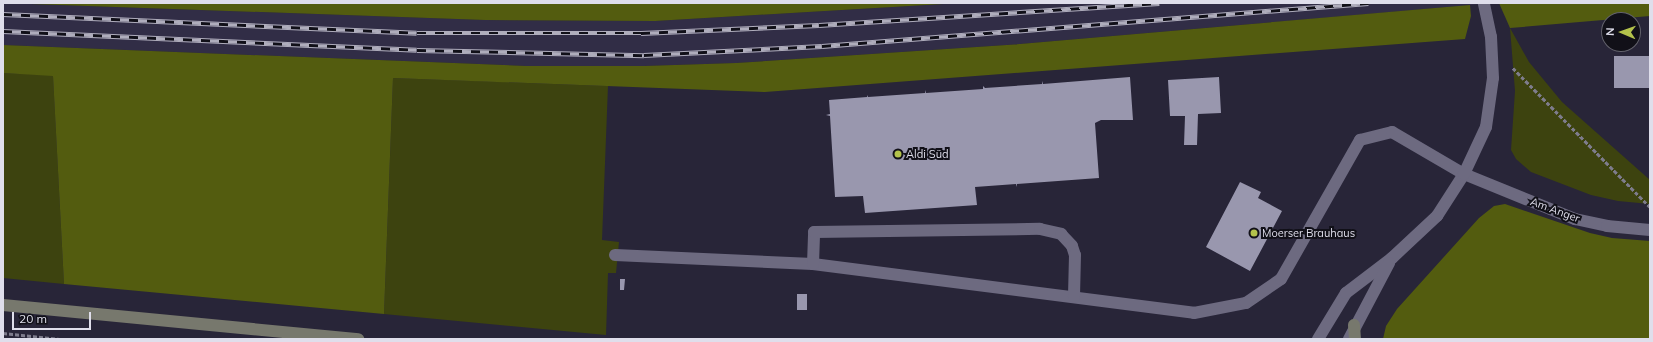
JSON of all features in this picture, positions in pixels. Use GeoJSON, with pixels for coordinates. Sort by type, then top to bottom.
{"type":"FeatureCollection","features":[{"type":"Feature","properties":{"kind":"main road"},"geometry":{"type":"LineString","coordinates":[[3,305],[358,339]]}},
{"type":"Feature","properties":{"kind":"main road"},"geometry":{"type":"LineString","coordinates":[[1354,325],[1355,339]]}},
{"type":"Feature","properties":{"kind":"street"},"geometry":{"type":"LineString","coordinates":[[1318,339],[1346,293],[1392,258],[1436,216],[1464,174],[1486,127],[1493,78],[1492,46],[1484,3]]}},
{"type":"Feature","properties":{"kind":"street","name":"Am Anger"},"geometry":{"type":"LineString","coordinates":[[615,255],[813,264],[1194,313],[1246,303],[1281,279],[1360,140],[1392,132],[1464,174],[1575,218],[1607,226],[1650,230]]}},
{"type":"Feature","properties":{"kind":"street"},"geometry":{"type":"LineString","coordinates":[[813,264],[814,232],[1040,228],[1061,234],[1072,246],[1075,255],[1074,297]]}},
{"type":"Feature","properties":{"kind":"street"},"geometry":{"type":"LineString","coordinates":[[1349,339],[1354,325],[1392,258]]}},
{"type":"Feature","properties":{"kind":"path"},"geometry":{"type":"LineString","coordinates":[[1492,46],[1650,207]]}},
{"type":"Feature","properties":{"kind":"path"},"geometry":{"type":"LineString","coordinates":[[3,333],[60,339]]}},
{"type":"Feature","properties":{"kind":"shaded area"},"geometry":{"type":"Polygon","coordinates":[[[3,3],[485,20],[655,21],[960,3],[1495,3],[1020,44],[736,63],[644,66],[526,66],[3,45],[3,3]]]}},
{"type":"Feature","properties":{"kind":"green space"},"geometry":{"type":"Polygon","coordinates":[[[3,3],[960,3],[655,21],[485,20],[3,3]]]}},
{"type":"Feature","properties":{"kind":"green space"},"geometry":{"type":"Polygon","coordinates":[[[1499,3],[1650,3],[1650,16],[1641,17],[1641,12],[1601,12],[1601,20],[1510,28],[1499,3]]]}},
{"type":"Feature","properties":{"kind":"green space"},"geometry":{"type":"Polygon","coordinates":[[[1470,5],[1471,16],[1465,39],[765,92],[393,78],[384,314],[64,284],[53,76],[3,73],[3,45],[526,66],[644,66],[736,63],[1020,44],[1470,5]]]}},
{"type":"Feature","properties":{"kind":"green space"},"geometry":{"type":"Polygon","coordinates":[[[1510,28],[1529,62],[1562,102],[1650,180],[1650,204],[1618,201],[1591,195],[1531,172],[1516,159],[1511,150],[1515,91],[1510,28]]]}},
{"type":"Feature","properties":{"kind":"green space"},"geometry":{"type":"Polygon","coordinates":[[[3,73],[53,75],[64,284],[3,278],[3,73]]]}},
{"type":"Feature","properties":{"kind":"green space"},"geometry":{"type":"Polygon","coordinates":[[[393,78],[608,86],[602,240],[619,242],[616,273],[608,273],[606,335],[384,314],[393,78]]]}},
{"type":"Feature","properties":{"kind":"green space"},"geometry":{"type":"Polygon","coordinates":[[[1505,204],[1590,233],[1612,238],[1650,241],[1650,339],[1383,339],[1386,326],[1397,309],[1479,218],[1494,206],[1505,204]]]}},
{"type":"Feature","properties":{"kind":"building"},"geometry":{"type":"Polygon","coordinates":[[[1614,56],[1650,56],[1650,88],[1614,88],[1614,56]]]}},
{"type":"Feature","properties":{"kind":"building"},"geometry":{"type":"Polygon","coordinates":[[[1130,77],[1133,120],[1101,120],[1095,123],[1099,178],[1017,184],[1017,187],[1016,184],[975,187],[977,205],[865,213],[863,196],[835,197],[830,116],[826,115],[830,114],[829,100],[867,97],[867,95],[868,97],[925,93],[925,90],[926,93],[983,89],[983,86],[985,88],[1042,84],[1042,81],[1043,84],[1130,77]]]}},
{"type":"Feature","properties":{"kind":"building"},"geometry":{"type":"Polygon","coordinates":[[[1219,77],[1221,113],[1198,114],[1197,145],[1184,145],[1185,116],[1170,116],[1168,80],[1219,77]]]}},
{"type":"Feature","properties":{"kind":"building"},"geometry":{"type":"Polygon","coordinates":[[[1240,182],[1261,192],[1258,198],[1282,211],[1250,271],[1206,247],[1240,182]]]}},
{"type":"Feature","properties":{"kind":"building"},"geometry":{"type":"Polygon","coordinates":[[[620,279],[625,279],[624,290],[620,290],[620,279]]]}},
{"type":"Feature","properties":{"kind":"building"},"geometry":{"type":"Polygon","coordinates":[[[797,294],[807,294],[807,310],[797,310],[797,294]]]}},
{"type":"Feature","properties":{"kind":"railway"},"geometry":{"type":"LineString","coordinates":[[3,14],[417,33],[641,33],[819,25],[1159,3]]}},
{"type":"Feature","properties":{"kind":"railway"},"geometry":{"type":"LineString","coordinates":[[3,31],[417,50],[644,55],[822,46],[1368,3]]}},
{"type":"Feature","properties":{"kind":"place","name":"Aldi Süd"},"geometry":{"type":"Point","coordinates":[898,154]}},
{"type":"Feature","properties":{"kind":"place","name":"Moerser Brauhaus"},"geometry":{"type":"Point","coordinates":[1254,233]}}]}
